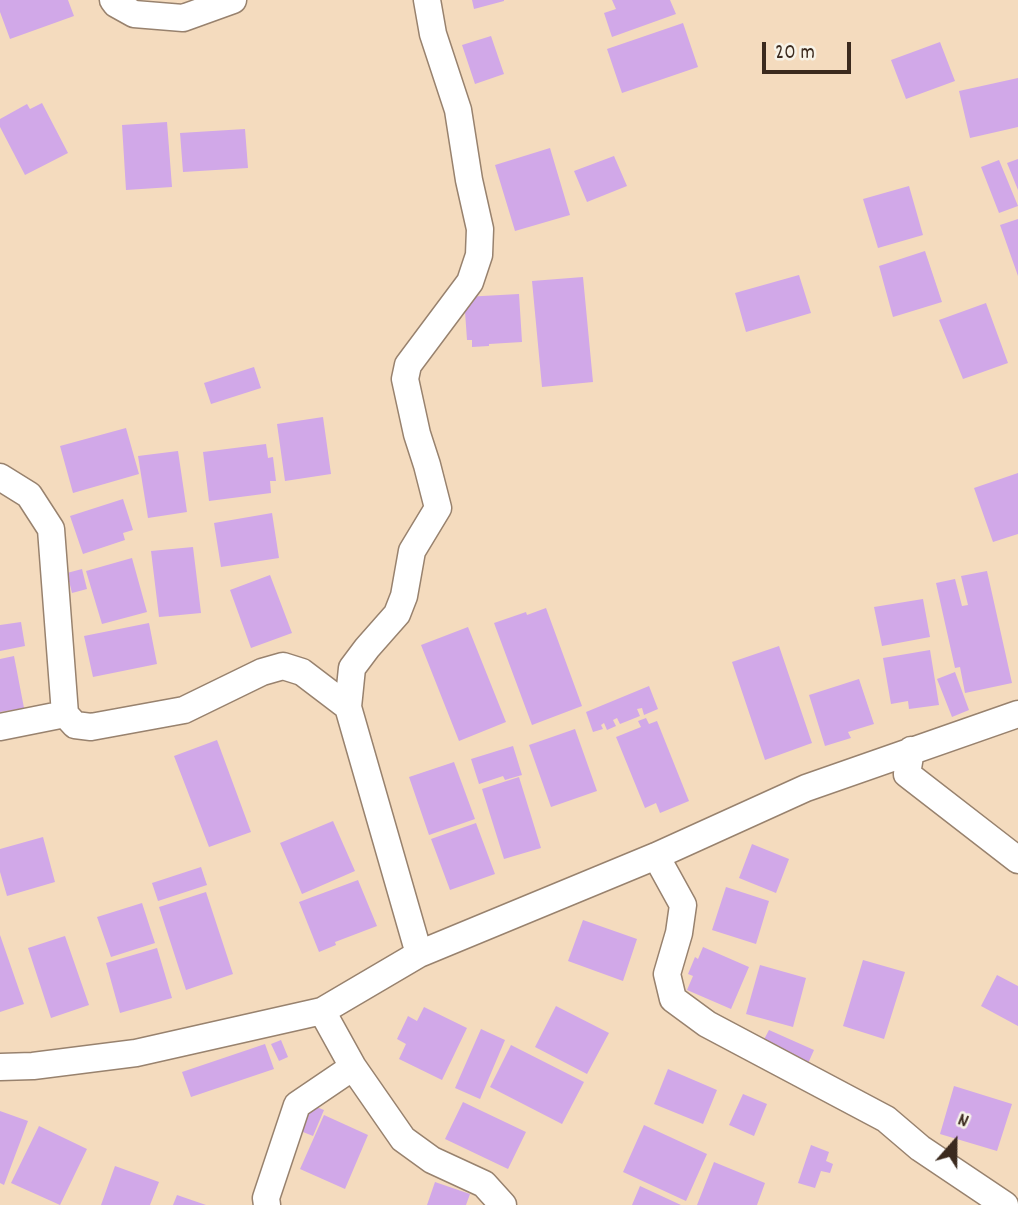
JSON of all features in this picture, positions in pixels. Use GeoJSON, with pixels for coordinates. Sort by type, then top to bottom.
{"type":"FeatureCollection","features":[{"type":"Feature","properties":{"kind":"street"},"geometry":{"type":"LineString","coordinates":[[114,0],[116,4],[134,14],[183,18],[233,0]]}},
{"type":"Feature","properties":{"kind":"street"},"geometry":{"type":"LineString","coordinates":[[419,954],[348,707],[352,668],[397,614],[404,596],[412,551],[438,508],[405,379],[408,365],[470,282],[479,256],[480,229],[458,110],[433,34],[427,0]]}},
{"type":"Feature","properties":{"kind":"street"},"geometry":{"type":"LineString","coordinates":[[0,477],[29,495],[51,529],[65,714],[75,724],[91,727],[184,709],[262,672],[283,666],[302,672],[348,707]]}},
{"type":"Feature","properties":{"kind":"street"},"geometry":{"type":"LineString","coordinates":[[0,727],[65,714]]}},
{"type":"Feature","properties":{"kind":"street"},"geometry":{"type":"LineString","coordinates":[[0,1068],[136,1053],[322,1011],[419,954],[656,856],[806,788],[1018,714]]}},
{"type":"Feature","properties":{"kind":"street"},"geometry":{"type":"LineString","coordinates":[[911,750],[907,774],[1018,860]]}},
{"type":"Feature","properties":{"kind":"street"},"geometry":{"type":"LineString","coordinates":[[656,856],[683,905],[679,933],[667,974],[673,999],[706,1024],[886,1119],[920,1148],[1005,1205]]}},
{"type":"Feature","properties":{"kind":"street"},"geometry":{"type":"LineString","coordinates":[[322,1011],[353,1067],[403,1139],[432,1160],[484,1184],[503,1205]]}},
{"type":"Feature","properties":{"kind":"street"},"geometry":{"type":"LineString","coordinates":[[267,1205],[266,1198],[297,1105],[353,1067]]}},
{"type":"Feature","properties":{"kind":"building"},"geometry":{"type":"Polygon","coordinates":[[[0,0],[68,0],[74,16],[10,39],[0,12],[0,0]]]}},
{"type":"Feature","properties":{"kind":"building"},"geometry":{"type":"Polygon","coordinates":[[[472,0],[504,0],[504,1],[474,9],[472,0]]]}},
{"type":"Feature","properties":{"kind":"building"},"geometry":{"type":"Polygon","coordinates":[[[612,0],[670,0],[676,14],[612,37],[604,13],[616,9],[612,0]]]}},
{"type":"Feature","properties":{"kind":"building"},"geometry":{"type":"Polygon","coordinates":[[[683,23],[698,67],[622,93],[607,49],[683,23]]]}},
{"type":"Feature","properties":{"kind":"building"},"geometry":{"type":"Polygon","coordinates":[[[491,36],[504,74],[475,84],[462,45],[491,36]]]}},
{"type":"Feature","properties":{"kind":"building"},"geometry":{"type":"Polygon","coordinates":[[[940,42],[955,81],[906,99],[891,60],[940,42]]]}},
{"type":"Feature","properties":{"kind":"building"},"geometry":{"type":"Polygon","coordinates":[[[1018,78],[1018,127],[970,138],[959,91],[1018,78]]]}},
{"type":"Feature","properties":{"kind":"building"},"geometry":{"type":"Polygon","coordinates":[[[42,103],[68,153],[25,175],[0,127],[0,119],[27,104],[30,109],[42,103]]]}},
{"type":"Feature","properties":{"kind":"building"},"geometry":{"type":"Polygon","coordinates":[[[167,122],[172,187],[126,190],[122,125],[167,122]]]}},
{"type":"Feature","properties":{"kind":"building"},"geometry":{"type":"Polygon","coordinates":[[[245,129],[248,168],[183,172],[180,133],[245,129]]]}},
{"type":"Feature","properties":{"kind":"building"},"geometry":{"type":"Polygon","coordinates":[[[550,148],[570,215],[515,231],[495,165],[550,148]]]}},
{"type":"Feature","properties":{"kind":"building"},"geometry":{"type":"Polygon","coordinates":[[[614,156],[627,186],[587,202],[574,171],[614,156]]]}},
{"type":"Feature","properties":{"kind":"building"},"geometry":{"type":"Polygon","coordinates":[[[1018,159],[1018,190],[1007,163],[1018,159]]]}},
{"type":"Feature","properties":{"kind":"building"},"geometry":{"type":"Polygon","coordinates":[[[999,160],[1018,206],[999,213],[981,167],[999,160]]]}},
{"type":"Feature","properties":{"kind":"building"},"geometry":{"type":"Polygon","coordinates":[[[909,186],[923,235],[878,248],[863,199],[909,186]]]}},
{"type":"Feature","properties":{"kind":"building"},"geometry":{"type":"Polygon","coordinates":[[[1018,219],[1018,276],[1000,225],[1018,219]]]}},
{"type":"Feature","properties":{"kind":"building"},"geometry":{"type":"Polygon","coordinates":[[[925,251],[942,302],[893,317],[879,266],[925,251]]]}},
{"type":"Feature","properties":{"kind":"building"},"geometry":{"type":"Polygon","coordinates":[[[799,275],[811,313],[746,332],[735,293],[799,275]]]}},
{"type":"Feature","properties":{"kind":"building"},"geometry":{"type":"Polygon","coordinates":[[[583,277],[593,382],[542,387],[532,281],[583,277]]]}},
{"type":"Feature","properties":{"kind":"building"},"geometry":{"type":"Polygon","coordinates":[[[519,294],[522,342],[472,347],[472,340],[467,340],[464,297],[519,294]]]}},
{"type":"Feature","properties":{"kind":"building"},"geometry":{"type":"Polygon","coordinates":[[[986,303],[1008,363],[963,379],[939,320],[986,303]]]}},
{"type":"Feature","properties":{"kind":"building"},"geometry":{"type":"Polygon","coordinates":[[[254,367],[261,388],[211,404],[204,383],[254,367]]]}},
{"type":"Feature","properties":{"kind":"building"},"geometry":{"type":"Polygon","coordinates":[[[323,417],[331,474],[285,481],[277,424],[323,417]]]}},
{"type":"Feature","properties":{"kind":"building"},"geometry":{"type":"Polygon","coordinates":[[[126,428],[139,474],[73,493],[60,446],[126,428]]]}},
{"type":"Feature","properties":{"kind":"building"},"geometry":{"type":"Polygon","coordinates":[[[266,444],[268,458],[273,457],[276,481],[270,481],[271,493],[209,501],[203,452],[266,444]]]}},
{"type":"Feature","properties":{"kind":"building"},"geometry":{"type":"Polygon","coordinates":[[[178,451],[187,512],[148,518],[138,456],[178,451]]]}},
{"type":"Feature","properties":{"kind":"building"},"geometry":{"type":"Polygon","coordinates":[[[1018,473],[1018,534],[993,542],[974,488],[1018,473]]]}},
{"type":"Feature","properties":{"kind":"building"},"geometry":{"type":"Polygon","coordinates":[[[123,499],[133,530],[123,533],[125,540],[83,554],[70,516],[123,499]]]}},
{"type":"Feature","properties":{"kind":"building"},"geometry":{"type":"Polygon","coordinates":[[[272,513],[279,558],[221,567],[214,523],[272,513]]]}},
{"type":"Feature","properties":{"kind":"building"},"geometry":{"type":"Polygon","coordinates":[[[193,547],[201,613],[159,617],[151,551],[193,547]]]}},
{"type":"Feature","properties":{"kind":"building"},"geometry":{"type":"Polygon","coordinates":[[[132,558],[147,612],[102,624],[86,571],[132,558]]]}},
{"type":"Feature","properties":{"kind":"building"},"geometry":{"type":"Polygon","coordinates":[[[82,569],[87,589],[72,593],[67,573],[82,569]]]}},
{"type":"Feature","properties":{"kind":"building"},"geometry":{"type":"Polygon","coordinates":[[[987,571],[1012,683],[965,693],[960,667],[955,668],[936,583],[955,579],[962,606],[968,605],[961,576],[987,571]]]}},
{"type":"Feature","properties":{"kind":"building"},"geometry":{"type":"Polygon","coordinates":[[[270,575],[292,633],[251,648],[230,590],[270,575]]]}},
{"type":"Feature","properties":{"kind":"building"},"geometry":{"type":"Polygon","coordinates":[[[923,599],[930,637],[882,646],[874,607],[923,599]]]}},
{"type":"Feature","properties":{"kind":"building"},"geometry":{"type":"Polygon","coordinates":[[[546,608],[582,706],[532,725],[494,623],[546,608]]]}},
{"type":"Feature","properties":{"kind":"building"},"geometry":{"type":"Polygon","coordinates":[[[21,622],[25,646],[0,651],[0,625],[21,622]]]}},
{"type":"Feature","properties":{"kind":"building"},"geometry":{"type":"Polygon","coordinates":[[[149,623],[157,664],[93,677],[84,636],[149,623]]]}},
{"type":"Feature","properties":{"kind":"building"},"geometry":{"type":"Polygon","coordinates":[[[468,627],[506,722],[459,741],[421,645],[468,627]]]}},
{"type":"Feature","properties":{"kind":"building"},"geometry":{"type":"Polygon","coordinates":[[[779,646],[812,743],[765,760],[732,662],[779,646]]]}},
{"type":"Feature","properties":{"kind":"building"},"geometry":{"type":"Polygon","coordinates":[[[930,650],[939,705],[909,709],[908,701],[891,704],[883,658],[930,650]]]}},
{"type":"Feature","properties":{"kind":"building"},"geometry":{"type":"Polygon","coordinates":[[[14,656],[24,708],[0,712],[0,659],[14,656]]]}},
{"type":"Feature","properties":{"kind":"building"},"geometry":{"type":"Polygon","coordinates":[[[955,672],[969,710],[952,717],[937,679],[955,672]]]}},
{"type":"Feature","properties":{"kind":"building"},"geometry":{"type":"Polygon","coordinates":[[[859,679],[874,724],[848,732],[851,738],[825,746],[809,695],[859,679]]]}},
{"type":"Feature","properties":{"kind":"building"},"geometry":{"type":"Polygon","coordinates":[[[649,686],[658,709],[644,715],[642,708],[637,709],[640,716],[620,724],[617,718],[613,720],[616,726],[607,730],[604,723],[601,725],[603,729],[593,732],[586,712],[649,686]]]}},
{"type":"Feature","properties":{"kind":"building"},"geometry":{"type":"Polygon","coordinates":[[[646,718],[649,724],[657,721],[689,801],[660,813],[656,803],[645,808],[616,737],[641,727],[638,721],[646,718]]]}},
{"type":"Feature","properties":{"kind":"building"},"geometry":{"type":"Polygon","coordinates":[[[575,729],[597,791],[551,807],[529,745],[575,729]]]}},
{"type":"Feature","properties":{"kind":"building"},"geometry":{"type":"Polygon","coordinates":[[[217,740],[251,832],[209,847],[174,756],[217,740]]]}},
{"type":"Feature","properties":{"kind":"building"},"geometry":{"type":"Polygon","coordinates":[[[513,746],[522,775],[505,780],[503,776],[479,784],[471,759],[513,746]]]}},
{"type":"Feature","properties":{"kind":"building"},"geometry":{"type":"Polygon","coordinates":[[[454,762],[475,819],[429,835],[409,777],[454,762]]]}},
{"type":"Feature","properties":{"kind":"building"},"geometry":{"type":"Polygon","coordinates":[[[519,777],[541,848],[504,859],[482,789],[519,777]]]}},
{"type":"Feature","properties":{"kind":"building"},"geometry":{"type":"Polygon","coordinates":[[[333,821],[355,871],[302,894],[280,843],[333,821]]]}},
{"type":"Feature","properties":{"kind":"building"},"geometry":{"type":"Polygon","coordinates":[[[476,823],[495,874],[450,890],[431,839],[476,823]]]}},
{"type":"Feature","properties":{"kind":"building"},"geometry":{"type":"Polygon","coordinates":[[[43,837],[55,882],[7,896],[0,872],[0,849],[43,837]]]}},
{"type":"Feature","properties":{"kind":"building"},"geometry":{"type":"Polygon","coordinates":[[[752,844],[789,859],[776,893],[739,878],[752,844]]]}},
{"type":"Feature","properties":{"kind":"building"},"geometry":{"type":"Polygon","coordinates":[[[201,867],[207,885],[158,901],[152,883],[201,867]]]}},
{"type":"Feature","properties":{"kind":"building"},"geometry":{"type":"Polygon","coordinates":[[[358,880],[377,926],[335,942],[336,945],[319,952],[299,902],[358,880]]]}},
{"type":"Feature","properties":{"kind":"building"},"geometry":{"type":"Polygon","coordinates":[[[726,887],[769,901],[756,944],[712,930],[726,887]]]}},
{"type":"Feature","properties":{"kind":"building"},"geometry":{"type":"Polygon","coordinates":[[[206,892],[233,974],[186,990],[159,907],[206,892]]]}},
{"type":"Feature","properties":{"kind":"building"},"geometry":{"type":"Polygon","coordinates":[[[142,903],[155,943],[111,957],[97,917],[142,903]]]}},
{"type":"Feature","properties":{"kind":"building"},"geometry":{"type":"Polygon","coordinates":[[[583,920],[637,939],[623,981],[568,961],[583,920]]]}},
{"type":"Feature","properties":{"kind":"building"},"geometry":{"type":"Polygon","coordinates":[[[0,935],[24,1004],[0,1012],[0,935]]]}},
{"type":"Feature","properties":{"kind":"building"},"geometry":{"type":"Polygon","coordinates":[[[65,936],[89,1005],[51,1018],[28,948],[65,936]]]}},
{"type":"Feature","properties":{"kind":"building"},"geometry":{"type":"Polygon","coordinates":[[[703,947],[749,967],[731,1009],[687,990],[693,976],[688,974],[695,957],[698,959],[703,947]]]}},
{"type":"Feature","properties":{"kind":"building"},"geometry":{"type":"Polygon","coordinates":[[[157,948],[172,998],[120,1013],[106,963],[157,948]]]}},
{"type":"Feature","properties":{"kind":"building"},"geometry":{"type":"Polygon","coordinates":[[[863,960],[905,972],[884,1039],[843,1026],[863,960]]]}},
{"type":"Feature","properties":{"kind":"building"},"geometry":{"type":"Polygon","coordinates":[[[760,965],[806,978],[793,1027],[746,1014],[760,965]]]}},
{"type":"Feature","properties":{"kind":"building"},"geometry":{"type":"Polygon","coordinates":[[[997,975],[1018,986],[1018,1026],[981,1006],[997,975]]]}},
{"type":"Feature","properties":{"kind":"building"},"geometry":{"type":"Polygon","coordinates":[[[556,1006],[609,1033],[587,1074],[535,1047],[556,1006]]]}},
{"type":"Feature","properties":{"kind":"building"},"geometry":{"type":"Polygon","coordinates":[[[424,1007],[467,1028],[442,1080],[399,1059],[406,1044],[397,1039],[408,1016],[417,1021],[424,1007]]]}},
{"type":"Feature","properties":{"kind":"building"},"geometry":{"type":"Polygon","coordinates":[[[481,1029],[505,1040],[480,1099],[455,1088],[481,1029]]]}},
{"type":"Feature","properties":{"kind":"building"},"geometry":{"type":"Polygon","coordinates":[[[769,1030],[814,1050],[806,1068],[760,1047],[769,1030]]]}},
{"type":"Feature","properties":{"kind":"building"},"geometry":{"type":"Polygon","coordinates":[[[281,1040],[288,1057],[279,1061],[271,1044],[281,1040]]]}},
{"type":"Feature","properties":{"kind":"building"},"geometry":{"type":"Polygon","coordinates":[[[265,1044],[274,1069],[191,1097],[182,1072],[265,1044]]]}},
{"type":"Feature","properties":{"kind":"building"},"geometry":{"type":"Polygon","coordinates":[[[511,1045],[584,1082],[562,1124],[490,1087],[511,1045]]]}},
{"type":"Feature","properties":{"kind":"building"},"geometry":{"type":"Polygon","coordinates":[[[668,1069],[717,1090],[703,1124],[654,1104],[668,1069]]]}},
{"type":"Feature","properties":{"kind":"building"},"geometry":{"type":"Polygon","coordinates":[[[954,1086],[1012,1104],[997,1151],[940,1134],[954,1086]]]}},
{"type":"Feature","properties":{"kind":"building"},"geometry":{"type":"Polygon","coordinates":[[[743,1094],[767,1104],[754,1136],[729,1125],[743,1094]]]}},
{"type":"Feature","properties":{"kind":"building"},"geometry":{"type":"Polygon","coordinates":[[[463,1102],[526,1132],[508,1169],[445,1139],[463,1102]]]}},
{"type":"Feature","properties":{"kind":"building"},"geometry":{"type":"Polygon","coordinates":[[[309,1104],[324,1110],[313,1136],[298,1130],[309,1104]]]}},
{"type":"Feature","properties":{"kind":"building"},"geometry":{"type":"Polygon","coordinates":[[[0,1111],[28,1121],[4,1185],[0,1183],[0,1111]]]}},
{"type":"Feature","properties":{"kind":"building"},"geometry":{"type":"Polygon","coordinates":[[[324,1115],[368,1135],[345,1189],[300,1169],[324,1115]]]}},
{"type":"Feature","properties":{"kind":"building"},"geometry":{"type":"Polygon","coordinates":[[[644,1125],[707,1154],[686,1201],[623,1172],[644,1125]]]}},
{"type":"Feature","properties":{"kind":"building"},"geometry":{"type":"Polygon","coordinates":[[[39,1126],[87,1149],[60,1205],[11,1183],[39,1126]]]}},
{"type":"Feature","properties":{"kind":"building"},"geometry":{"type":"Polygon","coordinates":[[[811,1145],[829,1152],[826,1161],[833,1164],[830,1173],[821,1171],[815,1188],[798,1183],[811,1145]]]}},
{"type":"Feature","properties":{"kind":"building"},"geometry":{"type":"Polygon","coordinates":[[[714,1162],[765,1183],[757,1205],[697,1205],[714,1162]]]}},
{"type":"Feature","properties":{"kind":"building"},"geometry":{"type":"Polygon","coordinates":[[[115,1166],[159,1182],[150,1205],[101,1205],[115,1166]]]}},
{"type":"Feature","properties":{"kind":"building"},"geometry":{"type":"Polygon","coordinates":[[[435,1182],[470,1194],[466,1205],[427,1205],[435,1182]]]}},
{"type":"Feature","properties":{"kind":"building"},"geometry":{"type":"Polygon","coordinates":[[[640,1186],[681,1205],[632,1205],[640,1186]]]}},
{"type":"Feature","properties":{"kind":"building"},"geometry":{"type":"Polygon","coordinates":[[[177,1195],[206,1205],[173,1205],[177,1195]]]}}]}
